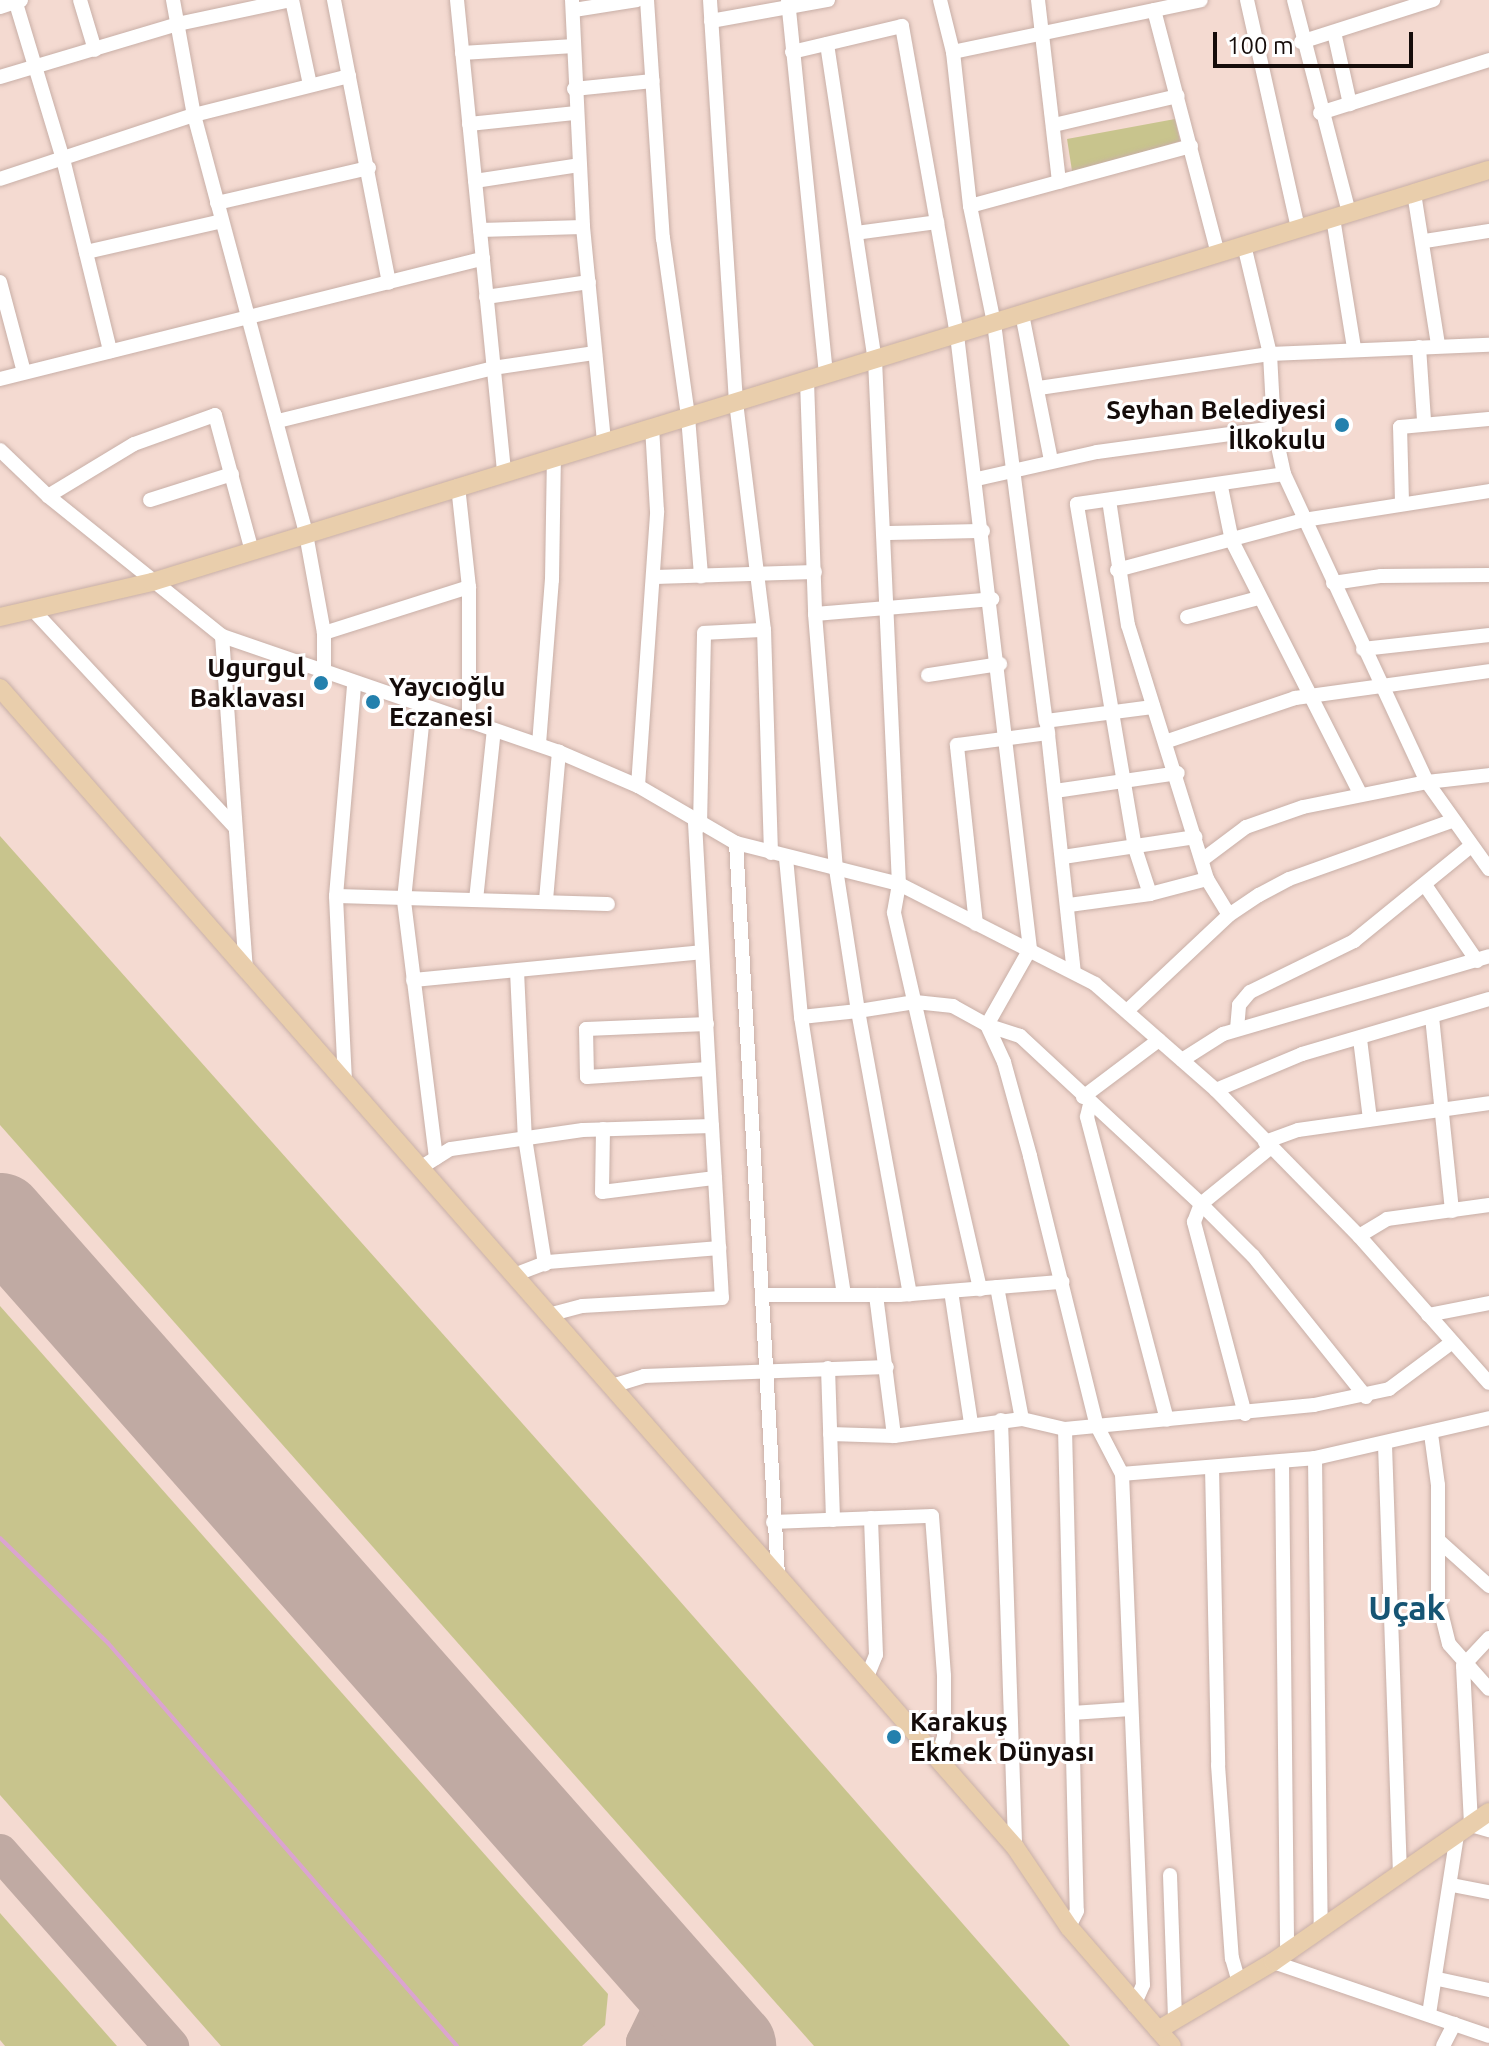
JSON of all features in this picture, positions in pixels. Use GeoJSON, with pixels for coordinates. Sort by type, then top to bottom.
{"type":"FeatureCollection","features":[{"type":"Feature","properties":{"kind":"main road"},"geometry":{"type":"LineString","coordinates":[[0,617],[152,582],[1489,170]]}},
{"type":"Feature","properties":{"kind":"main road"},"geometry":{"type":"LineString","coordinates":[[0,688],[345,1081],[428,1163],[514,1275],[1015,1847],[1069,1927],[1172,2046]]}},
{"type":"Feature","properties":{"kind":"main road"},"geometry":{"type":"LineString","coordinates":[[1158,2030],[1239,1983],[1472,1830],[1489,1812]]}},
{"type":"Feature","properties":{"kind":"street"},"geometry":{"type":"LineString","coordinates":[[80,0],[95,50]]}},
{"type":"Feature","properties":{"kind":"street"},"geometry":{"type":"LineString","coordinates":[[173,0],[194,115],[306,534],[324,633],[324,673]]}},
{"type":"Feature","properties":{"kind":"street"},"geometry":{"type":"LineString","coordinates":[[0,77],[36,69],[178,24],[291,0],[310,85]]}},
{"type":"Feature","properties":{"kind":"street"},"geometry":{"type":"LineString","coordinates":[[334,0],[389,283]]}},
{"type":"Feature","properties":{"kind":"street"},"geometry":{"type":"LineString","coordinates":[[464,0],[457,0],[504,473]]}},
{"type":"Feature","properties":{"kind":"street"},"geometry":{"type":"LineString","coordinates":[[604,442],[583,227],[574,89],[573,5],[637,0]]}},
{"type":"Feature","properties":{"kind":"street"},"geometry":{"type":"LineString","coordinates":[[647,0],[663,238],[688,417],[701,576]]}},
{"type":"Feature","properties":{"kind":"street"},"geometry":{"type":"LineString","coordinates":[[710,0],[736,402],[760,573],[771,853]]}},
{"type":"Feature","properties":{"kind":"street"},"geometry":{"type":"LineString","coordinates":[[711,21],[788,4],[828,0]]}},
{"type":"Feature","properties":{"kind":"street"},"geometry":{"type":"LineString","coordinates":[[940,0],[953,52],[970,206],[994,323],[1016,471],[1069,905],[1074,972]]}},
{"type":"Feature","properties":{"kind":"street"},"geometry":{"type":"LineString","coordinates":[[1038,0],[1045,33],[1059,182]]}},
{"type":"Feature","properties":{"kind":"street"},"geometry":{"type":"LineString","coordinates":[[953,52],[1201,0]]}},
{"type":"Feature","properties":{"kind":"street"},"geometry":{"type":"LineString","coordinates":[[1247,0],[1298,229]]}},
{"type":"Feature","properties":{"kind":"street"},"geometry":{"type":"LineString","coordinates":[[1294,0],[1341,216],[1354,348]]}},
{"type":"Feature","properties":{"kind":"street"},"geometry":{"type":"LineString","coordinates":[[1301,42],[1433,0]]}},
{"type":"Feature","properties":{"kind":"street"},"geometry":{"type":"LineString","coordinates":[[0,7],[17,1],[63,159],[110,351]]}},
{"type":"Feature","properties":{"kind":"street"},"geometry":{"type":"LineString","coordinates":[[788,4],[826,375]]}},
{"type":"Feature","properties":{"kind":"street"},"geometry":{"type":"LineString","coordinates":[[1154,10],[1218,254]]}},
{"type":"Feature","properties":{"kind":"street"},"geometry":{"type":"LineString","coordinates":[[792,52],[902,26],[957,335],[977,479],[1030,949],[987,1025]]}},
{"type":"Feature","properties":{"kind":"street"},"geometry":{"type":"LineString","coordinates":[[1334,32],[1350,104]]}},
{"type":"Feature","properties":{"kind":"street"},"geometry":{"type":"LineString","coordinates":[[827,44],[875,360],[889,607],[899,884],[894,913],[980,1289]]}},
{"type":"Feature","properties":{"kind":"street"},"geometry":{"type":"LineString","coordinates":[[462,53],[574,46]]}},
{"type":"Feature","properties":{"kind":"street"},"geometry":{"type":"LineString","coordinates":[[1320,113],[1489,60]]}},
{"type":"Feature","properties":{"kind":"street"},"geometry":{"type":"LineString","coordinates":[[0,179],[194,115],[349,76]]}},
{"type":"Feature","properties":{"kind":"street"},"geometry":{"type":"LineString","coordinates":[[574,89],[653,81]]}},
{"type":"Feature","properties":{"kind":"street"},"geometry":{"type":"LineString","coordinates":[[1054,125],[1178,96]]}},
{"type":"Feature","properties":{"kind":"street"},"geometry":{"type":"LineString","coordinates":[[469,124],[576,113]]}},
{"type":"Feature","properties":{"kind":"street"},"geometry":{"type":"LineString","coordinates":[[970,206],[1191,146]]}},
{"type":"Feature","properties":{"kind":"street"},"geometry":{"type":"LineString","coordinates":[[475,181],[579,165]]}},
{"type":"Feature","properties":{"kind":"street"},"geometry":{"type":"LineString","coordinates":[[217,203],[369,168]]}},
{"type":"Feature","properties":{"kind":"street"},"geometry":{"type":"LineString","coordinates":[[1414,193],[1425,241],[1438,345]]}},
{"type":"Feature","properties":{"kind":"street"},"geometry":{"type":"LineString","coordinates":[[86,252],[222,221]]}},
{"type":"Feature","properties":{"kind":"street"},"geometry":{"type":"LineString","coordinates":[[856,233],[937,222]]}},
{"type":"Feature","properties":{"kind":"street"},"geometry":{"type":"LineString","coordinates":[[480,230],[583,227]]}},
{"type":"Feature","properties":{"kind":"street"},"geometry":{"type":"LineString","coordinates":[[1425,241],[1489,231]]}},
{"type":"Feature","properties":{"kind":"street"},"geometry":{"type":"LineString","coordinates":[[1244,245],[1270,354],[1274,428],[1284,474],[1377,684],[1427,782],[1489,869]]}},
{"type":"Feature","properties":{"kind":"street"},"geometry":{"type":"LineString","coordinates":[[0,379],[248,320],[483,259]]}},
{"type":"Feature","properties":{"kind":"street"},"geometry":{"type":"LineString","coordinates":[[0,282],[24,372]]}},
{"type":"Feature","properties":{"kind":"street"},"geometry":{"type":"LineString","coordinates":[[486,297],[589,282]]}},
{"type":"Feature","properties":{"kind":"street"},"geometry":{"type":"LineString","coordinates":[[1022,314],[1051,461]]}},
{"type":"Feature","properties":{"kind":"street"},"geometry":{"type":"LineString","coordinates":[[1039,388],[1270,354],[1354,348],[1489,345]]}},
{"type":"Feature","properties":{"kind":"street"},"geometry":{"type":"LineString","coordinates":[[1419,347],[1424,421]]}},
{"type":"Feature","properties":{"kind":"street"},"geometry":{"type":"LineString","coordinates":[[278,421],[493,368],[595,353]]}},
{"type":"Feature","properties":{"kind":"street"},"geometry":{"type":"LineString","coordinates":[[807,381],[815,614],[836,869],[858,1011],[910,1294]]}},
{"type":"Feature","properties":{"kind":"street"},"geometry":{"type":"LineString","coordinates":[[48,496],[134,444],[215,415],[252,551]]}},
{"type":"Feature","properties":{"kind":"street"},"geometry":{"type":"LineString","coordinates":[[1402,502],[1398,430],[1404,423],[1489,419]]}},
{"type":"Feature","properties":{"kind":"street"},"geometry":{"type":"LineString","coordinates":[[638,786],[654,577],[652,428]]}},
{"type":"Feature","properties":{"kind":"street"},"geometry":{"type":"LineString","coordinates":[[977,479],[1051,461],[1274,428]]}},
{"type":"Feature","properties":{"kind":"street"},"geometry":{"type":"LineString","coordinates":[[0,451],[48,496],[222,636],[354,684],[559,752],[638,786],[697,825],[736,843],[899,884],[1074,972],[1129,1009],[1216,1090],[1359,1236],[1489,1383]]}},
{"type":"Feature","properties":{"kind":"street"},"geometry":{"type":"LineString","coordinates":[[539,744],[552,580],[554,457]]}},
{"type":"Feature","properties":{"kind":"street"},"geometry":{"type":"LineString","coordinates":[[150,500],[232,474]]}},
{"type":"Feature","properties":{"kind":"street"},"geometry":{"type":"LineString","coordinates":[[1150,894],[1135,848],[1077,504],[1221,487],[1284,474]]}},
{"type":"Feature","properties":{"kind":"street"},"geometry":{"type":"LineString","coordinates":[[458,486],[469,587],[469,722]]}},
{"type":"Feature","properties":{"kind":"street"},"geometry":{"type":"LineString","coordinates":[[1221,487],[1232,541],[1360,793]]}},
{"type":"Feature","properties":{"kind":"street"},"geometry":{"type":"LineString","coordinates":[[1117,570],[1304,520],[1402,502],[1489,491]]}},
{"type":"Feature","properties":{"kind":"street"},"geometry":{"type":"LineString","coordinates":[[1109,500],[1117,570],[1153,707],[1168,741],[1207,879],[1229,915]]}},
{"type":"Feature","properties":{"kind":"street"},"geometry":{"type":"LineString","coordinates":[[885,533],[983,531]]}},
{"type":"Feature","properties":{"kind":"street"},"geometry":{"type":"LineString","coordinates":[[654,577],[815,572]]}},
{"type":"Feature","properties":{"kind":"street"},"geometry":{"type":"LineString","coordinates":[[1333,583],[1381,576],[1489,575]]}},
{"type":"Feature","properties":{"kind":"street"},"geometry":{"type":"LineString","coordinates":[[324,633],[469,587]]}},
{"type":"Feature","properties":{"kind":"street"},"geometry":{"type":"LineString","coordinates":[[1187,617],[1259,598]]}},
{"type":"Feature","properties":{"kind":"street"},"geometry":{"type":"LineString","coordinates":[[815,614],[992,599]]}},
{"type":"Feature","properties":{"kind":"street"},"geometry":{"type":"LineString","coordinates":[[34,611],[235,827]]}},
{"type":"Feature","properties":{"kind":"street"},"geometry":{"type":"LineString","coordinates":[[549,1315],[582,1306],[722,1298],[697,825],[704,633],[764,630]]}},
{"type":"Feature","properties":{"kind":"street"},"geometry":{"type":"LineString","coordinates":[[1363,649],[1489,635]]}},
{"type":"Feature","properties":{"kind":"street"},"geometry":{"type":"LineString","coordinates":[[222,636],[246,969]]}},
{"type":"Feature","properties":{"kind":"street"},"geometry":{"type":"LineString","coordinates":[[928,675],[1000,664]]}},
{"type":"Feature","properties":{"kind":"street"},"geometry":{"type":"LineString","coordinates":[[1168,741],[1311,697],[1377,684],[1489,671]]}},
{"type":"Feature","properties":{"kind":"street"},"geometry":{"type":"LineString","coordinates":[[345,1081],[336,896],[354,684]]}},
{"type":"Feature","properties":{"kind":"street"},"geometry":{"type":"LineString","coordinates":[[424,706],[404,901],[428,1163],[451,1149],[525,1138],[603,1129],[712,1126]]}},
{"type":"Feature","properties":{"kind":"street"},"geometry":{"type":"LineString","coordinates":[[976,924],[957,745],[1113,712],[1153,707]]}},
{"type":"Feature","properties":{"kind":"street"},"geometry":{"type":"LineString","coordinates":[[476,900],[494,730]]}},
{"type":"Feature","properties":{"kind":"street"},"geometry":{"type":"LineString","coordinates":[[546,900],[559,752]]}},
{"type":"Feature","properties":{"kind":"street"},"geometry":{"type":"LineString","coordinates":[[1055,791],[1178,773]]}},
{"type":"Feature","properties":{"kind":"street"},"geometry":{"type":"LineString","coordinates":[[1202,860],[1246,827],[1360,793],[1489,775]]}},
{"type":"Feature","properties":{"kind":"street"},"geometry":{"type":"LineString","coordinates":[[1129,1009],[1229,915],[1289,879],[1452,821]]}},
{"type":"Feature","properties":{"kind":"street"},"geometry":{"type":"LineString","coordinates":[[1063,857],[1196,837]]}},
{"type":"Feature","properties":{"kind":"street"},"geometry":{"type":"LineString","coordinates":[[736,843],[778,1576]]}},
{"type":"Feature","properties":{"kind":"street"},"geometry":{"type":"LineString","coordinates":[[1237,1029],[1239,1005],[1250,992],[1354,941],[1471,846]]}},
{"type":"Feature","properties":{"kind":"street"},"geometry":{"type":"LineString","coordinates":[[786,858],[801,1017],[844,1295]]}},
{"type":"Feature","properties":{"kind":"street"},"geometry":{"type":"LineString","coordinates":[[1069,905],[1150,894],[1207,879]]}},
{"type":"Feature","properties":{"kind":"street"},"geometry":{"type":"LineString","coordinates":[[1182,1060],[1237,1029],[1483,958],[1425,885]]}},
{"type":"Feature","properties":{"kind":"street"},"geometry":{"type":"LineString","coordinates":[[336,896],[404,901],[546,900],[608,904]]}},
{"type":"Feature","properties":{"kind":"street"},"geometry":{"type":"LineString","coordinates":[[413,980],[702,952]]}},
{"type":"Feature","properties":{"kind":"street"},"geometry":{"type":"LineString","coordinates":[[517,971],[525,1138],[545,1264]]}},
{"type":"Feature","properties":{"kind":"street"},"geometry":{"type":"LineString","coordinates":[[1216,1090],[1302,1054],[1489,1000]]}},
{"type":"Feature","properties":{"kind":"street"},"geometry":{"type":"LineString","coordinates":[[801,1017],[915,1002],[953,1006],[987,1025],[1020,1036],[1253,1256],[1366,1397]]}},
{"type":"Feature","properties":{"kind":"street"},"geometry":{"type":"LineString","coordinates":[[1432,1017],[1452,1211]]}},
{"type":"Feature","properties":{"kind":"street"},"geometry":{"type":"LineString","coordinates":[[707,1024],[586,1029],[587,1077],[708,1069]]}},
{"type":"Feature","properties":{"kind":"street"},"geometry":{"type":"LineString","coordinates":[[987,1025],[1004,1062],[1097,1426],[1122,1474],[1143,1985],[1134,2005]]}},
{"type":"Feature","properties":{"kind":"street"},"geometry":{"type":"LineString","coordinates":[[1360,1039],[1370,1119]]}},
{"type":"Feature","properties":{"kind":"street"},"geometry":{"type":"LineString","coordinates":[[1086,1101],[1159,1040]]}},
{"type":"Feature","properties":{"kind":"street"},"geometry":{"type":"LineString","coordinates":[[1086,1101],[1087,1117],[1167,1420]]}},
{"type":"Feature","properties":{"kind":"street"},"geometry":{"type":"LineString","coordinates":[[1245,1414],[1194,1222],[1201,1204],[1268,1145],[1298,1130],[1489,1103]]}},
{"type":"Feature","properties":{"kind":"street"},"geometry":{"type":"LineString","coordinates":[[603,1129],[602,1192],[715,1178]]}},
{"type":"Feature","properties":{"kind":"street"},"geometry":{"type":"LineString","coordinates":[[1359,1236],[1387,1219],[1489,1205]]}},
{"type":"Feature","properties":{"kind":"street"},"geometry":{"type":"LineString","coordinates":[[514,1275],[545,1264],[719,1248]]}},
{"type":"Feature","properties":{"kind":"street"},"geometry":{"type":"LineString","coordinates":[[764,1295],[910,1294],[1062,1282]]}},
{"type":"Feature","properties":{"kind":"street"},"geometry":{"type":"LineString","coordinates":[[997,1287],[1022,1419]]}},
{"type":"Feature","properties":{"kind":"street"},"geometry":{"type":"LineString","coordinates":[[951,1291],[971,1424]]}},
{"type":"Feature","properties":{"kind":"street"},"geometry":{"type":"LineString","coordinates":[[876,1295],[894,1436]]}},
{"type":"Feature","properties":{"kind":"street"},"geometry":{"type":"LineString","coordinates":[[1428,1315],[1489,1303]]}},
{"type":"Feature","properties":{"kind":"street"},"geometry":{"type":"LineString","coordinates":[[830,1434],[894,1436],[1022,1419],[1065,1429],[1245,1414],[1366,1397],[1389,1389],[1451,1343]]}},
{"type":"Feature","properties":{"kind":"street"},"geometry":{"type":"LineString","coordinates":[[612,1386],[644,1376],[767,1369],[887,1367]]}},
{"type":"Feature","properties":{"kind":"street"},"geometry":{"type":"LineString","coordinates":[[828,1368],[833,1520]]}},
{"type":"Feature","properties":{"kind":"street"},"geometry":{"type":"LineString","coordinates":[[1122,1474],[1315,1458],[1385,1445],[1489,1418]]}},
{"type":"Feature","properties":{"kind":"street"},"geometry":{"type":"LineString","coordinates":[[1001,1420],[1015,1847]]}},
{"type":"Feature","properties":{"kind":"street"},"geometry":{"type":"LineString","coordinates":[[1065,1429],[1077,1911],[1069,1927]]}},
{"type":"Feature","properties":{"kind":"street"},"geometry":{"type":"LineString","coordinates":[[1431,1434],[1438,1540],[1438,1600],[1449,1644],[1463,1666],[1489,1689]]}},
{"type":"Feature","properties":{"kind":"street"},"geometry":{"type":"LineString","coordinates":[[1385,1445],[1400,1876]]}},
{"type":"Feature","properties":{"kind":"street"},"geometry":{"type":"LineString","coordinates":[[1315,1458],[1321,1928]]}},
{"type":"Feature","properties":{"kind":"street"},"geometry":{"type":"LineString","coordinates":[[1282,1461],[1280,1956],[1489,2036]]}},
{"type":"Feature","properties":{"kind":"street"},"geometry":{"type":"LineString","coordinates":[[1212,1467],[1218,1765],[1232,1958],[1239,1983]]}},
{"type":"Feature","properties":{"kind":"street"},"geometry":{"type":"LineString","coordinates":[[773,1522],[932,1516],[944,1676],[944,1737],[937,1758]]}},
{"type":"Feature","properties":{"kind":"street"},"geometry":{"type":"LineString","coordinates":[[867,1677],[876,1655],[871,1518]]}},
{"type":"Feature","properties":{"kind":"street"},"geometry":{"type":"LineString","coordinates":[[1438,1540],[1489,1586]]}},
{"type":"Feature","properties":{"kind":"street"},"geometry":{"type":"LineString","coordinates":[[1429,2014],[1438,1979],[1452,1885],[1472,1830],[1463,1666],[1489,1638]]}},
{"type":"Feature","properties":{"kind":"street"},"geometry":{"type":"LineString","coordinates":[[1072,1713],[1131,1709]]}},
{"type":"Feature","properties":{"kind":"street"},"geometry":{"type":"LineString","coordinates":[[1170,1875],[1175,2019]]}},
{"type":"Feature","properties":{"kind":"street"},"geometry":{"type":"LineString","coordinates":[[1452,1885],[1489,1892]]}},
{"type":"Feature","properties":{"kind":"street"},"geometry":{"type":"LineString","coordinates":[[1438,1979],[1489,1990]]}},
{"type":"Feature","properties":{"kind":"street"},"geometry":{"type":"LineString","coordinates":[[1443,2046],[1454,2024]]}},
{"type":"Feature","properties":{"kind":"shaded area"},"geometry":{"type":"Polygon","coordinates":[[[1175,119],[1180,141],[1073,177],[1067,139],[1175,119]]]}},
{"type":"Feature","properties":{"kind":"shaded area"},"geometry":{"type":"Polygon","coordinates":[[[0,836],[650,1567],[1070,2046],[814,2046],[0,1125],[0,836]]]}},
{"type":"Feature","properties":{"kind":"shaded area"},"geometry":{"type":"Polygon","coordinates":[[[0,1306],[608,1994],[605,2025],[582,2046],[221,2046],[0,1795],[0,1306]]]}},
{"type":"Feature","properties":{"kind":"shaded area"},"geometry":{"type":"Polygon","coordinates":[[[0,1913],[117,2046],[5,2046],[0,2040],[0,1913]]]}},
{"type":"Feature","properties":{"kind":"waterway"},"geometry":{"type":"LineString","coordinates":[[0,1538],[108,1643],[457,2046]]}},
{"type":"Feature","properties":{"kind":"taxiway"},"geometry":{"type":"LineString","coordinates":[[0,1852],[171,2046]]}},
{"type":"Feature","properties":{"kind":"taxiway"},"geometry":{"type":"LineString","coordinates":[[657,1962],[665,1999],[644,2042],[686,2031],[717,2037],[729,2046]]}},
{"type":"Feature","properties":{"kind":"runway"},"geometry":{"type":"LineString","coordinates":[[0,1218],[731,2046]]}},
{"type":"Feature","properties":{"kind":"place","name":"Seyhan Belediyesi İlkokulu"},"geometry":{"type":"Point","coordinates":[1342,425]}},
{"type":"Feature","properties":{"kind":"place","name":"Ugurgul Baklavası"},"geometry":{"type":"Point","coordinates":[321,683]}},
{"type":"Feature","properties":{"kind":"place","name":"Yaycıoğlu Eczanesi"},"geometry":{"type":"Point","coordinates":[373,702]}},
{"type":"Feature","properties":{"kind":"place","name":"Karakuş Ekmek Dünyası"},"geometry":{"type":"Point","coordinates":[894,1737]}},
{"type":"Feature","properties":{"kind":"district","name":"Uçak"},"geometry":{"type":"Point","coordinates":[1407,1608]}}]}
